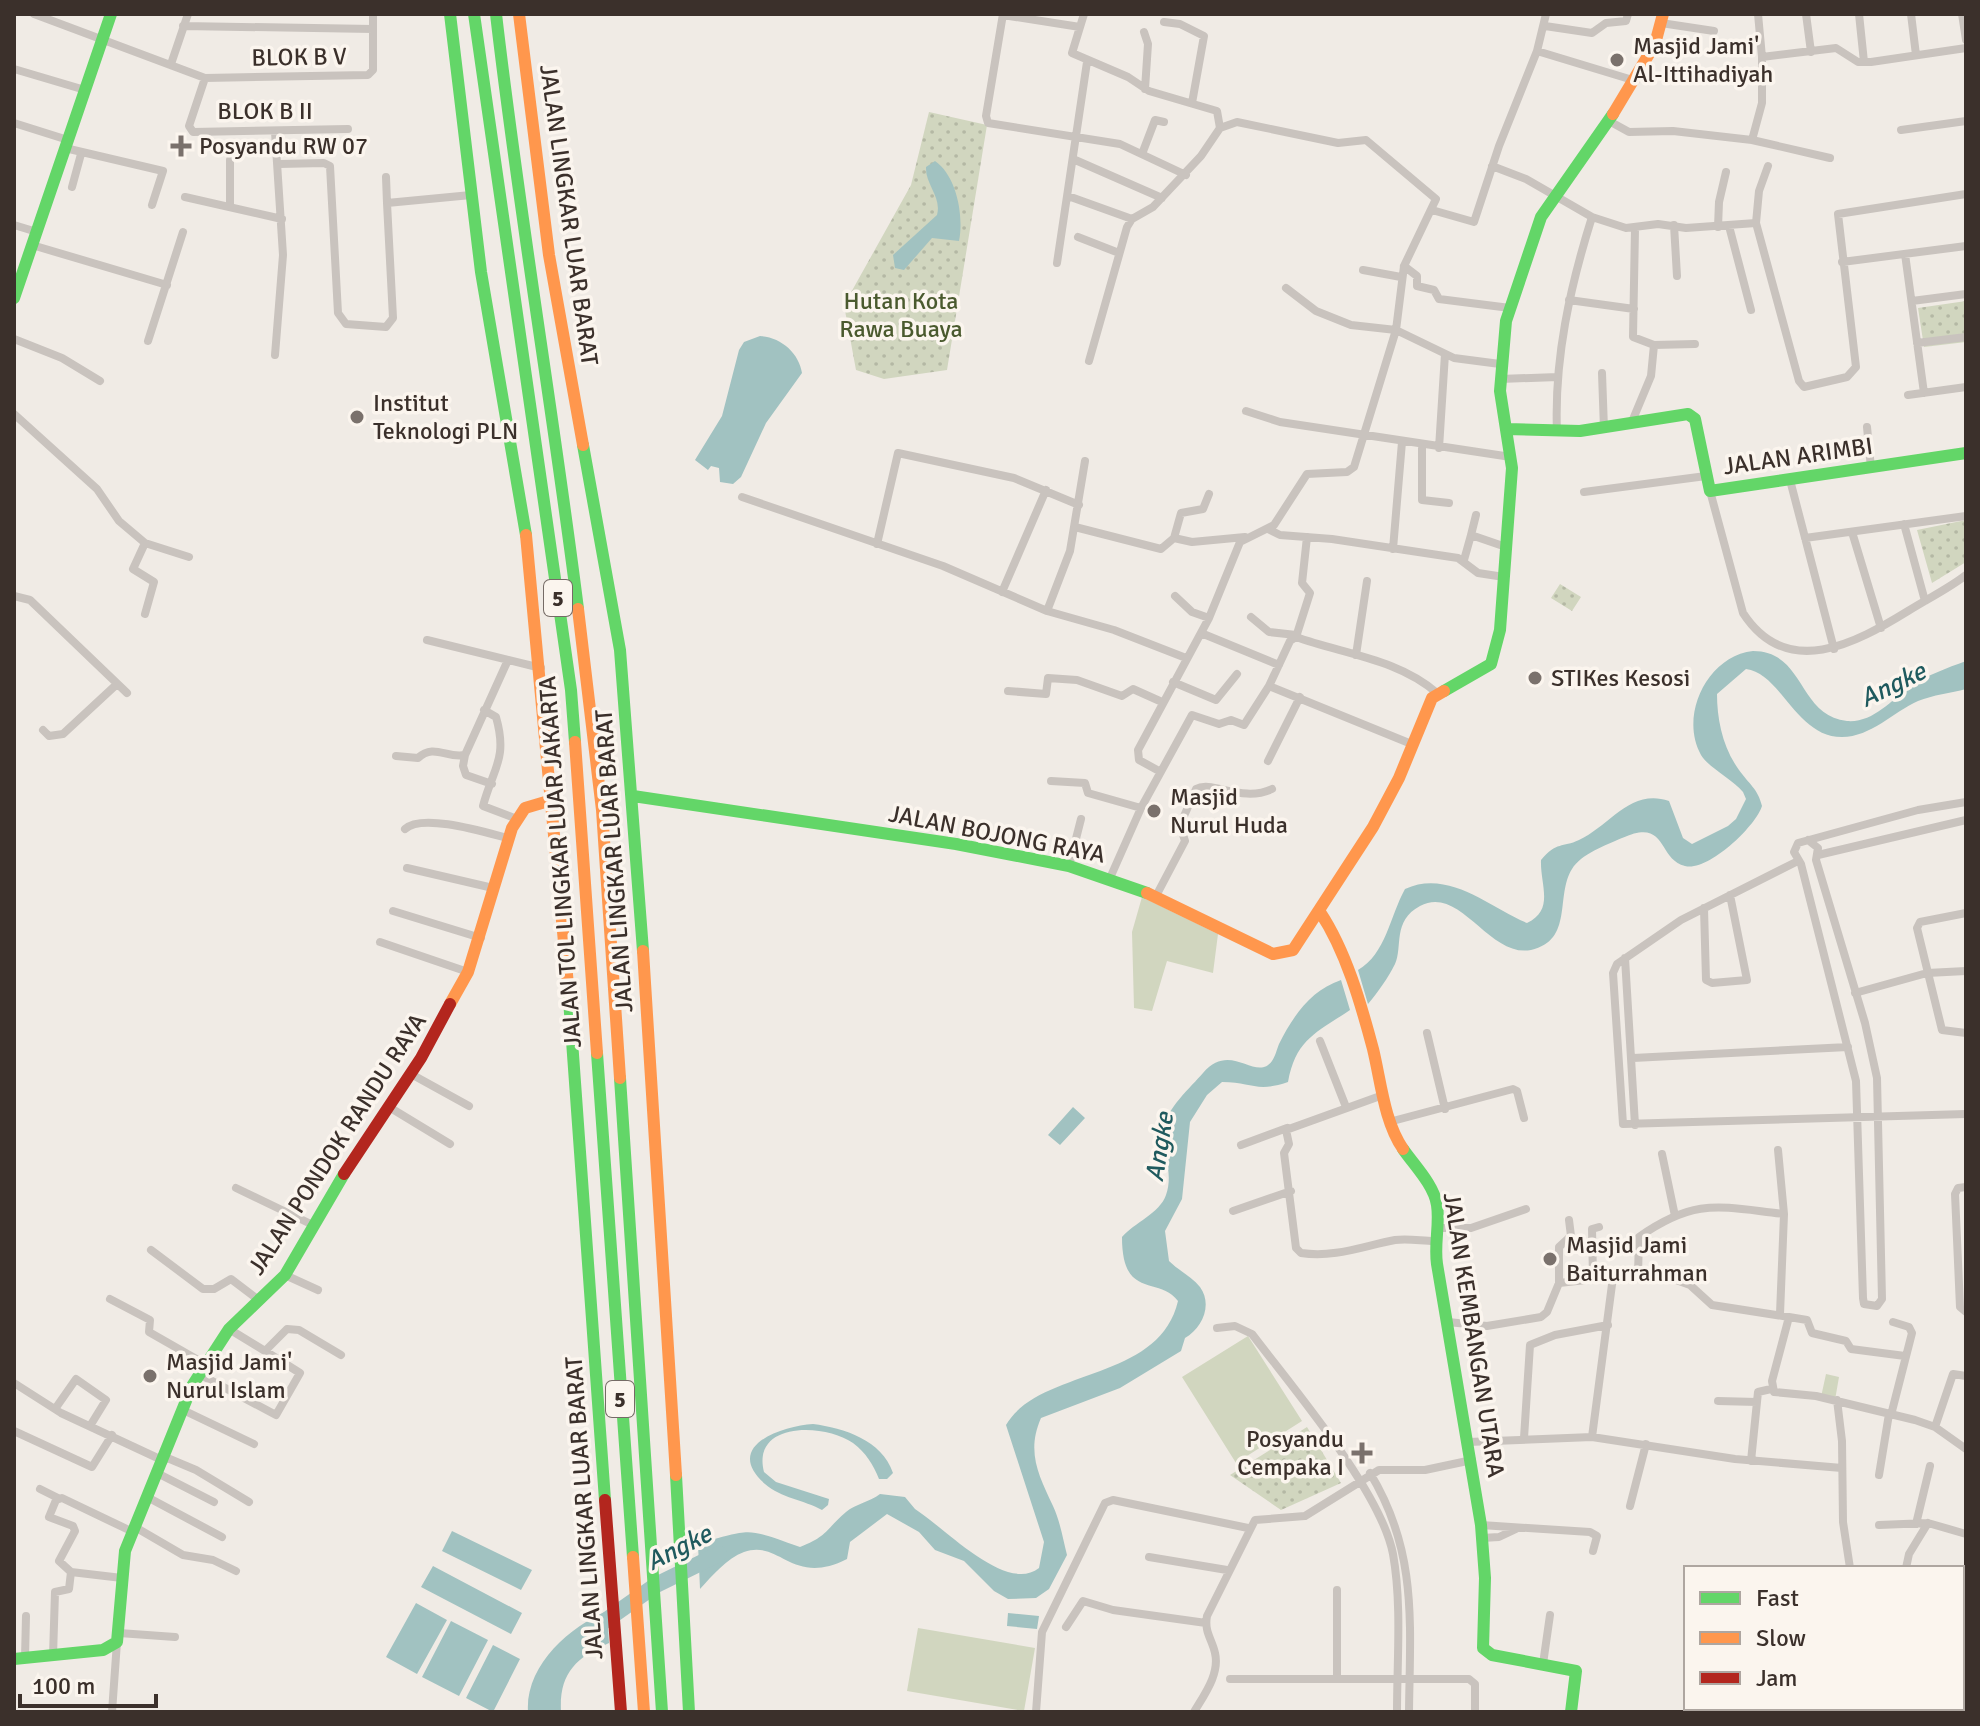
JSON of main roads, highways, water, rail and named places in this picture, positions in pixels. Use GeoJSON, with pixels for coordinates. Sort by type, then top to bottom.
{"type":"FeatureCollection","features":[{"type":"Feature","properties":{"kind":"main road"},"geometry":{"type":"LineString","coordinates":[[15,290],[111,14]]}},
{"type":"Feature","properties":{"kind":"main road","name":"JALAN LINGKAR LUAR BARAT"},"geometry":{"type":"LineString","coordinates":[[450,14],[481,272],[526,535],[541,668],[621,1712]]}},
{"type":"Feature","properties":{"kind":"main road","name":"JALAN TOL LINGKAR LUAR JAKARTA"},"geometry":{"type":"LineString","coordinates":[[474,14],[571,690],[644,1712]]}},
{"type":"Feature","properties":{"kind":"main road","name":"JALAN TOL LINGKAR LUAR JAKARTA"},"geometry":{"type":"LineString","coordinates":[[496,14],[519,210],[558,447],[602,810],[662,1712]]}},
{"type":"Feature","properties":{"kind":"main road","name":"JALAN LINGKAR LUAR BARAT"},"geometry":{"type":"LineString","coordinates":[[519,14],[557,310],[620,650],[633,796],[689,1712]]}},
{"type":"Feature","properties":{"kind":"main road"},"geometry":{"type":"LineString","coordinates":[[1506,429],[1500,364],[1510,308],[1541,217],[1636,81],[1650,56],[1662,18]]}},
{"type":"Feature","properties":{"kind":"main road","name":"JALAN ARIMBI"},"geometry":{"type":"LineString","coordinates":[[1506,429],[1557,432],[1604,429],[1692,416],[1710,491],[1966,453]]}},
{"type":"Feature","properties":{"kind":"main road","name":"JALAN BOJONG RAYA"},"geometry":{"type":"LineString","coordinates":[[633,796],[943,842],[1069,866],[1156,896],[1281,956],[1293,950],[1373,827],[1437,693],[1491,664],[1500,630],[1506,547],[1511,457],[1506,429]]}},
{"type":"Feature","properties":{"kind":"main road","name":"JALAN PONDOK RANDU RAYA"},"geometry":{"type":"LineString","coordinates":[[20,1658],[103,1650],[118,1638],[125,1551],[202,1369],[229,1329],[285,1275],[355,1155],[411,1074],[468,972],[481,938],[507,838],[517,819],[532,803],[552,800]]}},
{"type":"Feature","properties":{"kind":"main road","name":"JALAN KEMBANGAN UTARA"},"geometry":{"type":"LineString","coordinates":[[1320,912],[1335,935],[1360,1011],[1389,1122],[1398,1144],[1431,1189],[1438,1210],[1435,1235],[1457,1398],[1472,1460],[1482,1531],[1483,1648],[1492,1655],[1578,1673],[1571,1712]]}},
{"type":"Feature","properties":{"kind":"water"},"geometry":{"type":"Polygon","coordinates":[[[935,161],[949,176],[954,187],[959,209],[959,241],[932,238],[904,270],[895,268],[893,255],[937,215],[937,202],[926,173],[926,167],[935,161]]]}},
{"type":"Feature","properties":{"kind":"water"},"geometry":{"type":"Polygon","coordinates":[[[760,336],[775,339],[788,347],[802,373],[766,423],[741,477],[733,484],[720,482],[719,468],[711,466],[708,470],[695,460],[722,416],[739,350],[744,342],[760,336]]]}},
{"type":"Feature","properties":{"kind":"water"},"geometry":{"type":"Polygon","coordinates":[[[1753,651],[1770,654],[1783,661],[1819,708],[1831,717],[1847,721],[1873,715],[1917,683],[1966,661],[1966,689],[1918,701],[1872,729],[1842,737],[1813,727],[1769,681],[1746,669],[1717,694],[1718,714],[1729,752],[1756,791],[1762,806],[1751,825],[1730,846],[1695,866],[1676,862],[1655,836],[1647,833],[1637,833],[1594,850],[1572,869],[1553,937],[1531,950],[1516,950],[1502,943],[1448,905],[1435,902],[1420,906],[1405,919],[1395,964],[1368,1004],[1358,970],[1381,944],[1405,889],[1421,884],[1452,886],[1527,923],[1536,918],[1543,904],[1541,860],[1556,847],[1590,834],[1632,804],[1655,798],[1669,801],[1683,838],[1692,844],[1736,819],[1746,799],[1743,792],[1701,755],[1693,723],[1702,690],[1711,676],[1722,664],[1737,655],[1753,651]]]}},
{"type":"Feature","properties":{"kind":"water"},"geometry":{"type":"Polygon","coordinates":[[[1341,980],[1350,1010],[1302,1046],[1288,1082],[1261,1087],[1222,1082],[1207,1095],[1190,1122],[1182,1199],[1165,1231],[1169,1261],[1193,1280],[1204,1294],[1206,1301],[1201,1322],[1185,1338],[1181,1351],[1120,1388],[1041,1418],[1035,1442],[1036,1464],[1058,1518],[1067,1555],[1049,1589],[1036,1598],[1008,1599],[994,1591],[964,1561],[935,1550],[919,1532],[887,1514],[850,1542],[847,1559],[813,1568],[800,1566],[768,1552],[744,1552],[726,1563],[700,1589],[698,1544],[749,1532],[800,1547],[821,1536],[850,1509],[880,1494],[905,1497],[915,1509],[993,1566],[1025,1574],[1039,1568],[1044,1542],[1006,1425],[1022,1406],[1045,1393],[1124,1361],[1148,1347],[1167,1327],[1178,1301],[1170,1293],[1135,1279],[1128,1270],[1122,1237],[1153,1213],[1166,1195],[1169,1178],[1164,1128],[1169,1113],[1213,1064],[1223,1060],[1258,1068],[1266,1066],[1304,1005],[1321,990],[1341,980]]]}},
{"type":"Feature","properties":{"kind":"water"},"geometry":{"type":"Polygon","coordinates":[[[1073,1107],[1085,1118],[1060,1145],[1048,1135],[1073,1107]]]}},
{"type":"Feature","properties":{"kind":"water"},"geometry":{"type":"Polygon","coordinates":[[[813,1424],[849,1433],[871,1444],[888,1462],[893,1473],[887,1479],[879,1479],[862,1451],[841,1436],[809,1430],[793,1431],[779,1435],[768,1443],[763,1455],[764,1472],[776,1482],[829,1499],[828,1505],[822,1510],[771,1489],[753,1471],[750,1459],[753,1449],[773,1434],[813,1424]]]}},
{"type":"Feature","properties":{"kind":"water"},"geometry":{"type":"Polygon","coordinates":[[[452,1531],[532,1570],[521,1590],[442,1551],[452,1531]]]}},
{"type":"Feature","properties":{"kind":"water"},"geometry":{"type":"Polygon","coordinates":[[[433,1566],[522,1613],[511,1634],[421,1587],[433,1566]]]}},
{"type":"Feature","properties":{"kind":"water"},"geometry":{"type":"Polygon","coordinates":[[[416,1603],[447,1620],[417,1674],[386,1657],[416,1603]]]}},
{"type":"Feature","properties":{"kind":"water"},"geometry":{"type":"Polygon","coordinates":[[[607,1611],[609,1643],[578,1661],[566,1677],[561,1712],[528,1712],[534,1679],[552,1650],[578,1627],[607,1611]]]}},
{"type":"Feature","properties":{"kind":"water"},"geometry":{"type":"Polygon","coordinates":[[[1008,1613],[1039,1616],[1037,1629],[1007,1626],[1008,1613]]]}},
{"type":"Feature","properties":{"kind":"water"},"geometry":{"type":"Polygon","coordinates":[[[451,1621],[488,1640],[459,1696],[422,1677],[451,1621]]]}},
{"type":"Feature","properties":{"kind":"water"},"geometry":{"type":"Polygon","coordinates":[[[493,1645],[520,1659],[493,1712],[466,1698],[493,1645]]]}},
{"type":"Feature","properties":{"kind":"waterway","name":"Angke"},"geometry":{"type":"LineString","coordinates":[[605,1621],[656,1585],[719,1554]]}},
{"type":"Feature","properties":{"kind":"place","name":"Masjid Jami' Al-Ittihadiyah"},"geometry":{"type":"Point","coordinates":[1617,60]}},
{"type":"Feature","properties":{"kind":"place","name":"Posyandu RW 07"},"geometry":{"type":"Point","coordinates":[181,146]}},
{"type":"Feature","properties":{"kind":"place","name":"Institut Teknologi PLN"},"geometry":{"type":"Point","coordinates":[357,417]}},
{"type":"Feature","properties":{"kind":"place","name":"STIKes Kesosi"},"geometry":{"type":"Point","coordinates":[1535,678]}},
{"type":"Feature","properties":{"kind":"place","name":"Masjid Nurul Huda"},"geometry":{"type":"Point","coordinates":[1154,811]}},
{"type":"Feature","properties":{"kind":"place","name":"Masjid Jami Baiturrahman"},"geometry":{"type":"Point","coordinates":[1550,1259]}},
{"type":"Feature","properties":{"kind":"place","name":"Masjid Jami' Nurul Islam"},"geometry":{"type":"Point","coordinates":[150,1376]}},
{"type":"Feature","properties":{"kind":"place","name":"Posyandu Cempaka I"},"geometry":{"type":"Point","coordinates":[1362,1453]}},
{"type":"Feature","properties":{"kind":"park label","name":"Hutan Kota Rawa Buaya"},"geometry":{"type":"Point","coordinates":[901,315]}}]}
